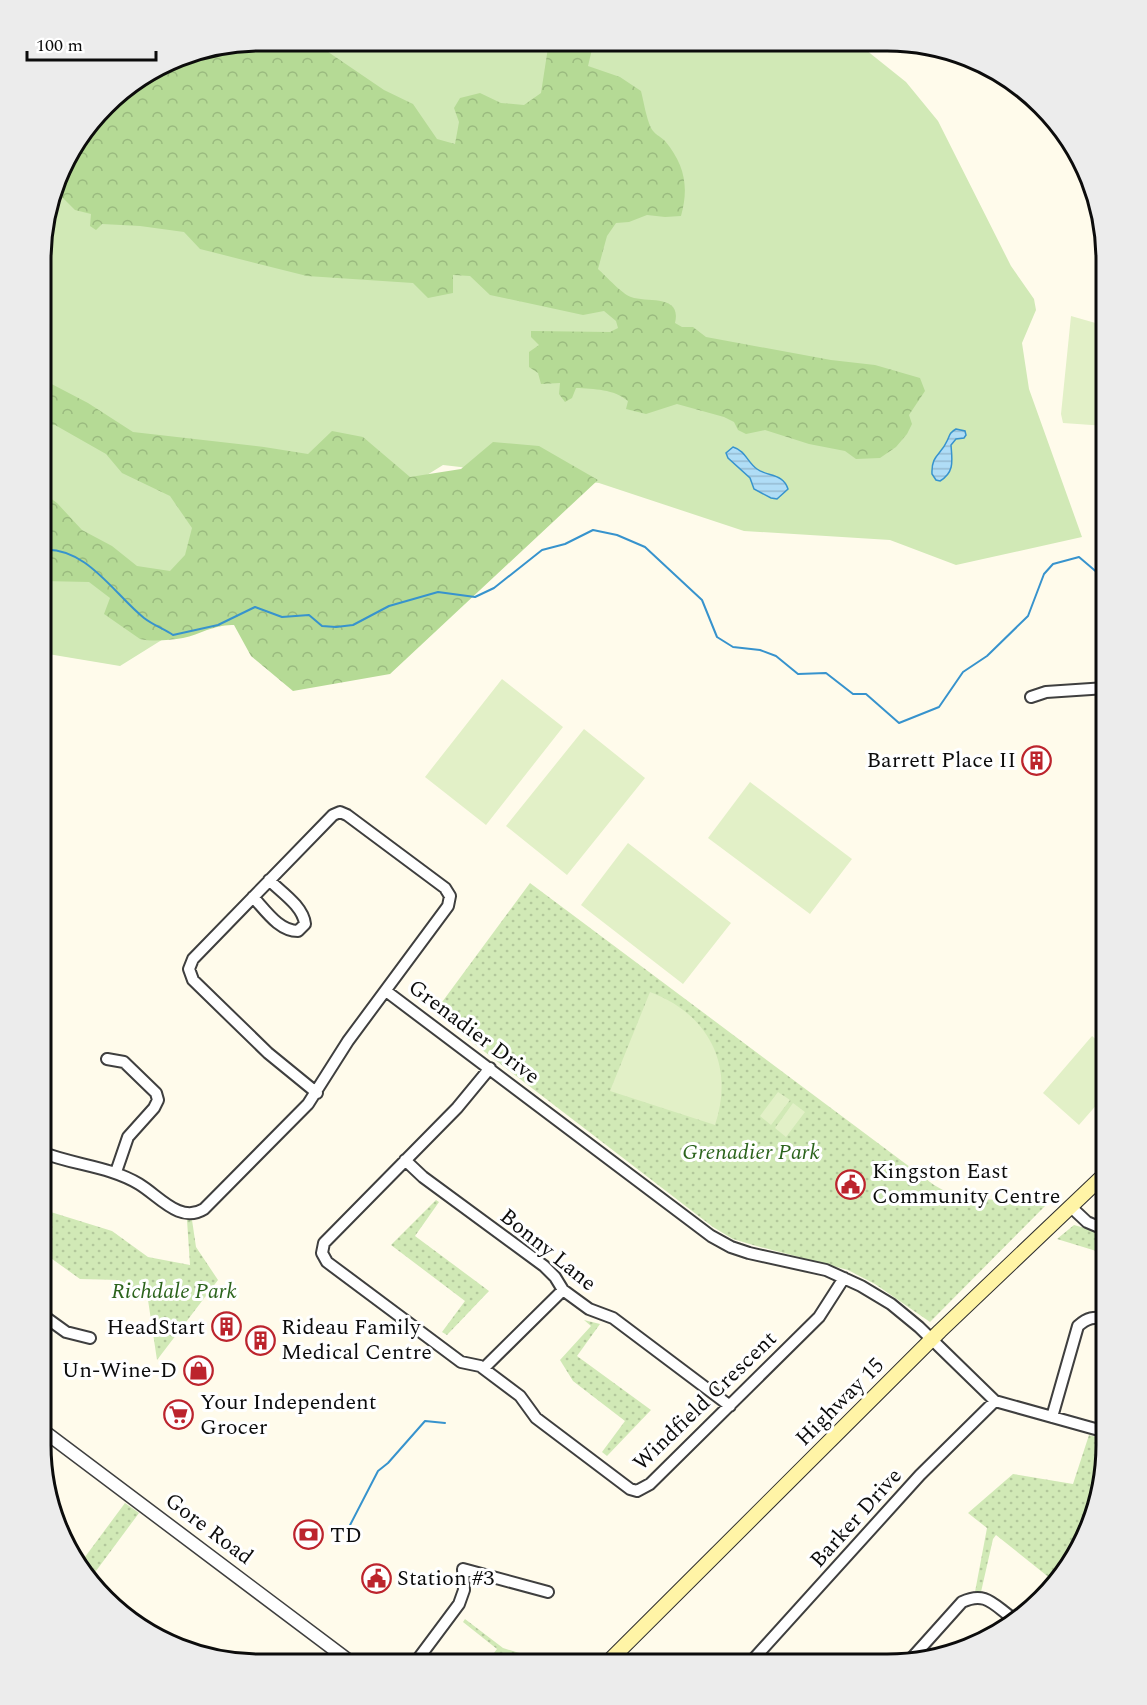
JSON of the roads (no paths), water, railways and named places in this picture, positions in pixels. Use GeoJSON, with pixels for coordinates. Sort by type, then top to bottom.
{"type":"FeatureCollection","features":[{"type":"Feature","properties":{"kind":"main road","name":"Highway 15"},"geometry":{"type":"LineString","coordinates":[[616,1654],[932,1339],[1096,1183]]}},
{"type":"Feature","properties":{"kind":"street"},"geometry":{"type":"LineString","coordinates":[[1031,697],[1046,692],[1096,689]]}},
{"type":"Feature","properties":{"kind":"street"},"geometry":{"type":"LineString","coordinates":[[316,1092],[268,1053],[193,980],[189,969],[193,959],[333,815],[340,812],[445,888],[450,896],[448,906],[386,991]]}},
{"type":"Feature","properties":{"kind":"street"},"geometry":{"type":"LineString","coordinates":[[253,897],[281,927],[290,931],[298,931],[304,924],[304,917],[298,908],[269,880]]}},
{"type":"Feature","properties":{"kind":"street","name":"Grenadier Drive"},"geometry":{"type":"LineString","coordinates":[[51,1156],[72,1163],[116,1172],[139,1184],[177,1211],[198,1213],[308,1104],[348,1041],[386,991],[711,1236],[731,1247],[749,1253],[826,1270],[891,1304],[932,1339],[995,1401]]}},
{"type":"Feature","properties":{"kind":"street"},"geometry":{"type":"LineString","coordinates":[[107,1059],[124,1062],[156,1093],[158,1100],[154,1108],[128,1137],[116,1172]]}},
{"type":"Feature","properties":{"kind":"street","name":"Windfield Crescent"},"geometry":{"type":"LineString","coordinates":[[490,1068],[457,1107],[324,1243],[322,1253],[327,1262],[461,1362],[476,1364],[484,1368],[520,1396],[536,1418],[630,1489],[637,1491],[650,1484],[730,1406],[819,1317],[844,1278]]}},
{"type":"Feature","properties":{"kind":"street","name":"Bonny Lane"},"geometry":{"type":"LineString","coordinates":[[405,1160],[423,1177],[544,1266],[555,1277],[562,1290],[589,1309],[613,1318],[730,1406]]}},
{"type":"Feature","properties":{"kind":"street"},"geometry":{"type":"LineString","coordinates":[[1071,1207],[1088,1222],[1096,1226]]}},
{"type":"Feature","properties":{"kind":"street"},"geometry":{"type":"LineString","coordinates":[[484,1368],[562,1290]]}},
{"type":"Feature","properties":{"kind":"street"},"geometry":{"type":"LineString","coordinates":[[1052,1417],[1078,1326],[1086,1319],[1096,1317]]}},
{"type":"Feature","properties":{"kind":"street"},"geometry":{"type":"LineString","coordinates":[[51,1321],[66,1332],[90,1338]]}},
{"type":"Feature","properties":{"kind":"street"},"geometry":{"type":"LineString","coordinates":[[995,1401],[1096,1429]]}},
{"type":"Feature","properties":{"kind":"street","name":"Barker Drive"},"geometry":{"type":"LineString","coordinates":[[758,1654],[920,1475],[995,1401]]}},
{"type":"Feature","properties":{"kind":"street","name":"Gore Road"},"geometry":{"type":"LineString","coordinates":[[51,1437],[340,1654]]}},
{"type":"Feature","properties":{"kind":"street"},"geometry":{"type":"LineString","coordinates":[[422,1654],[459,1604],[464,1590],[463,1569],[548,1592]]}},
{"type":"Feature","properties":{"kind":"street"},"geometry":{"type":"LineString","coordinates":[[918,1651],[962,1602],[972,1597],[988,1600],[1008,1615]]}},
{"type":"Feature","properties":{"kind":"water"},"geometry":{"type":"Polygon","coordinates":[[[956,429],[965,431],[966,435],[964,438],[956,439],[951,445],[950,470],[940,481],[936,480],[932,474],[933,463],[950,434],[956,429]]]}},
{"type":"Feature","properties":{"kind":"water"},"geometry":{"type":"Polygon","coordinates":[[[733,447],[741,451],[761,472],[783,480],[788,489],[777,499],[754,489],[750,478],[728,458],[726,453],[733,447]]]}},
{"type":"Feature","properties":{"kind":"waterway"},"geometry":{"type":"LineString","coordinates":[[51,551],[58,551],[86,563],[144,618],[173,635],[218,625],[255,607],[282,617],[309,615],[322,626],[336,627],[353,625],[389,606],[438,592],[475,597],[494,588],[542,550],[565,544],[593,530],[617,535],[645,547],[702,600],[717,637],[733,647],[760,650],[776,656],[798,674],[826,673],[853,694],[866,694],[899,723],[939,707],[963,672],[987,656],[1028,616],[1044,574],[1053,564],[1079,557],[1096,571]]}},
{"type":"Feature","properties":{"kind":"waterway"},"geometry":{"type":"LineString","coordinates":[[348,1529],[378,1471],[388,1463],[425,1421],[445,1423]]}},
{"type":"Feature","properties":{"kind":"place","name":"Barrett Place II"},"geometry":{"type":"Point","coordinates":[1037,760]}},
{"type":"Feature","properties":{"kind":"place","name":"Kingston East Community Centre"},"geometry":{"type":"Point","coordinates":[851,1184]}},
{"type":"Feature","properties":{"kind":"place","name":"HeadStart"},"geometry":{"type":"Point","coordinates":[226,1327]}},
{"type":"Feature","properties":{"kind":"place","name":"Rideau Family Medical Centre"},"geometry":{"type":"Point","coordinates":[260,1340]}},
{"type":"Feature","properties":{"kind":"place","name":"Un-Wine-D"},"geometry":{"type":"Point","coordinates":[198,1370]}},
{"type":"Feature","properties":{"kind":"place","name":"Your Independent Grocer"},"geometry":{"type":"Point","coordinates":[179,1415]}},
{"type":"Feature","properties":{"kind":"place","name":"TD"},"geometry":{"type":"Point","coordinates":[309,1535]}},
{"type":"Feature","properties":{"kind":"place","name":"Station #3"},"geometry":{"type":"Point","coordinates":[376,1578]}},
{"type":"Feature","properties":{"kind":"park label","name":"Grenadier Park"},"geometry":{"type":"Point","coordinates":[751,1152]}},
{"type":"Feature","properties":{"kind":"park label","name":"Richdale Park"},"geometry":{"type":"Point","coordinates":[174,1291]}}]}
